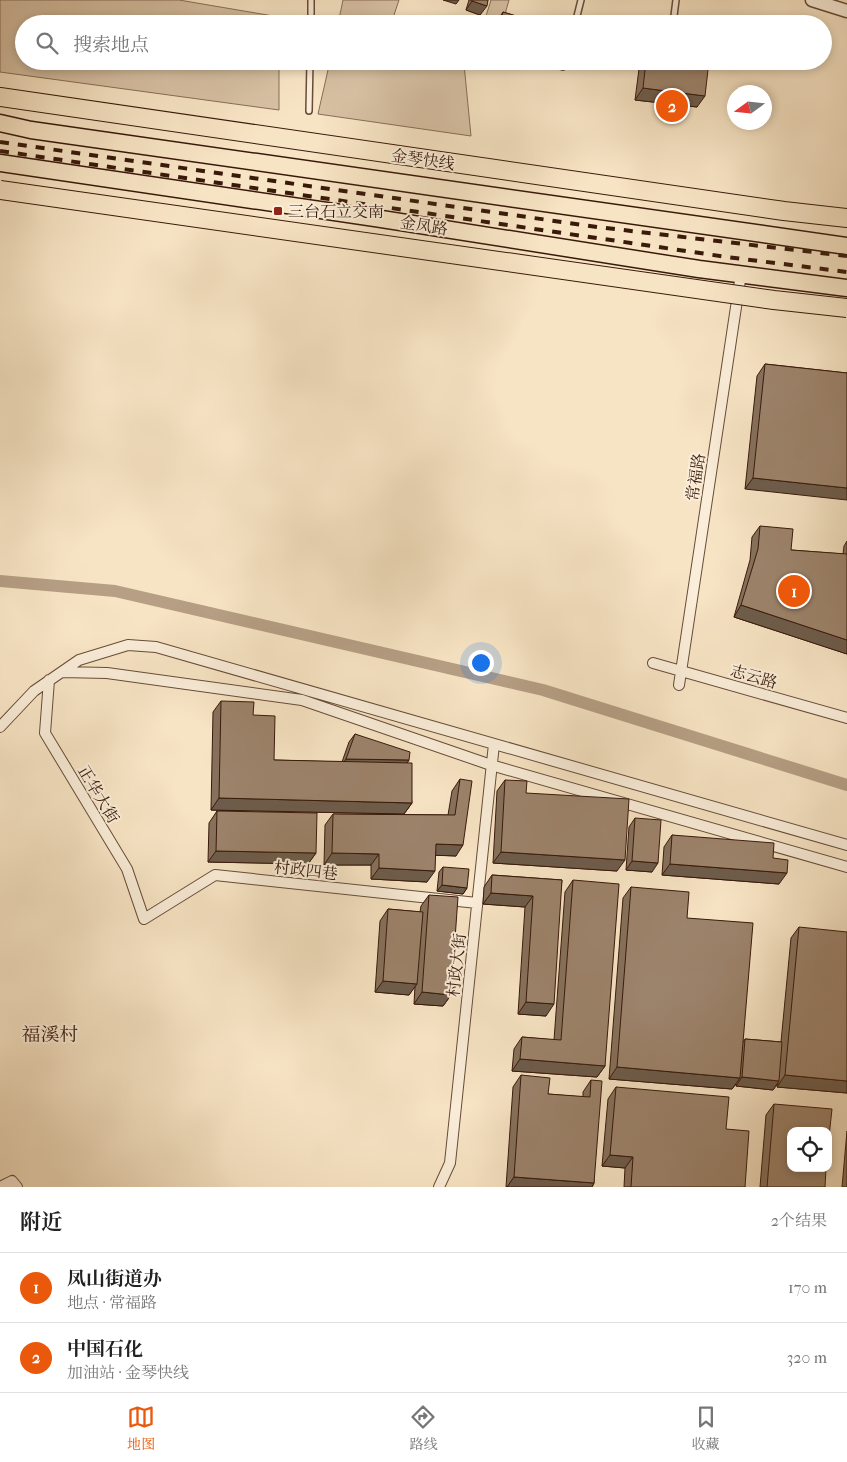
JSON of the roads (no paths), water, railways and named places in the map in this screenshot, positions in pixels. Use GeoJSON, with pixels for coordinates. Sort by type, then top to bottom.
{"type":"FeatureCollection","features":[{"type":"Feature","properties":{"kind":"highway","name":"金琴快线"},"geometry":{"type":"LineString","coordinates":[[0,97],[784,211],[847,218]]}},
{"type":"Feature","properties":{"kind":"highway"},"geometry":{"type":"LineString","coordinates":[[0,190],[774,300],[847,308]]}},
{"type":"Feature","properties":{"kind":"main road"},"geometry":{"type":"LineString","coordinates":[[0,123],[31,130],[847,246]]}},
{"type":"Feature","properties":{"kind":"main road","name":"金凤路"},"geometry":{"type":"LineString","coordinates":[[3,163],[741,274],[847,288]]}},
{"type":"Feature","properties":{"kind":"street"},"geometry":{"type":"LineString","coordinates":[[812,0],[847,11]]}},
{"type":"Feature","properties":{"kind":"street","name":"常福路"},"geometry":{"type":"LineString","coordinates":[[679,685],[741,274]]}},
{"type":"Feature","properties":{"kind":"street"},"geometry":{"type":"LineString","coordinates":[[0,727],[34,691],[79,660],[128,645],[156,646],[847,845]]}},
{"type":"Feature","properties":{"kind":"street","name":"志云路"},"geometry":{"type":"LineString","coordinates":[[653,663],[847,718]]}},
{"type":"Feature","properties":{"kind":"street"},"geometry":{"type":"LineString","coordinates":[[62,672],[106,674],[302,700],[492,765],[847,867]]}},
{"type":"Feature","properties":{"kind":"street","name":"正华大街"},"geometry":{"type":"LineString","coordinates":[[50,680],[45,733],[126,869],[144,919]]}},
{"type":"Feature","properties":{"kind":"street","name":"村政大街"},"geometry":{"type":"LineString","coordinates":[[439,1187],[450,1163],[494,744]]}},
{"type":"Feature","properties":{"kind":"street","name":"村政四巷"},"geometry":{"type":"LineString","coordinates":[[144,919],[215,875],[477,903]]}},
{"type":"Feature","properties":{"kind":"street"},"geometry":{"type":"LineString","coordinates":[[0,1187],[12,1181],[17,1187]]}},
{"type":"Feature","properties":{"kind":"lane"},"geometry":{"type":"LineString","coordinates":[[311,15],[312,0]]}},
{"type":"Feature","properties":{"kind":"lane"},"geometry":{"type":"LineString","coordinates":[[577,15],[581,0]]}},
{"type":"Feature","properties":{"kind":"lane"},"geometry":{"type":"LineString","coordinates":[[674,15],[676,0]]}},
{"type":"Feature","properties":{"kind":"lane"},"geometry":{"type":"LineString","coordinates":[[309,111],[310,70]]}},
{"type":"Feature","properties":{"kind":"waterway"},"geometry":{"type":"LineString","coordinates":[[0,581],[115,591],[543,690],[847,785]]}},
{"type":"Feature","properties":{"kind":"railway"},"geometry":{"type":"LineString","coordinates":[[0,142],[597,227],[847,256]]}},
{"type":"Feature","properties":{"kind":"railway"},"geometry":{"type":"LineString","coordinates":[[0,151],[727,257],[847,272]]}},
{"type":"Feature","properties":{"kind":"place","name":"中国石化"},"geometry":{"type":"Point","coordinates":[672,106]}},
{"type":"Feature","properties":{"kind":"place","name":"三台石立交南"},"geometry":{"type":"Point","coordinates":[278,211]}},
{"type":"Feature","properties":{"kind":"place","name":"凤山街道办"},"geometry":{"type":"Point","coordinates":[794,591]}},
{"type":"Feature","properties":{"kind":"district","name":"福溪村"},"geometry":{"type":"Point","coordinates":[50,1034]}}]}
